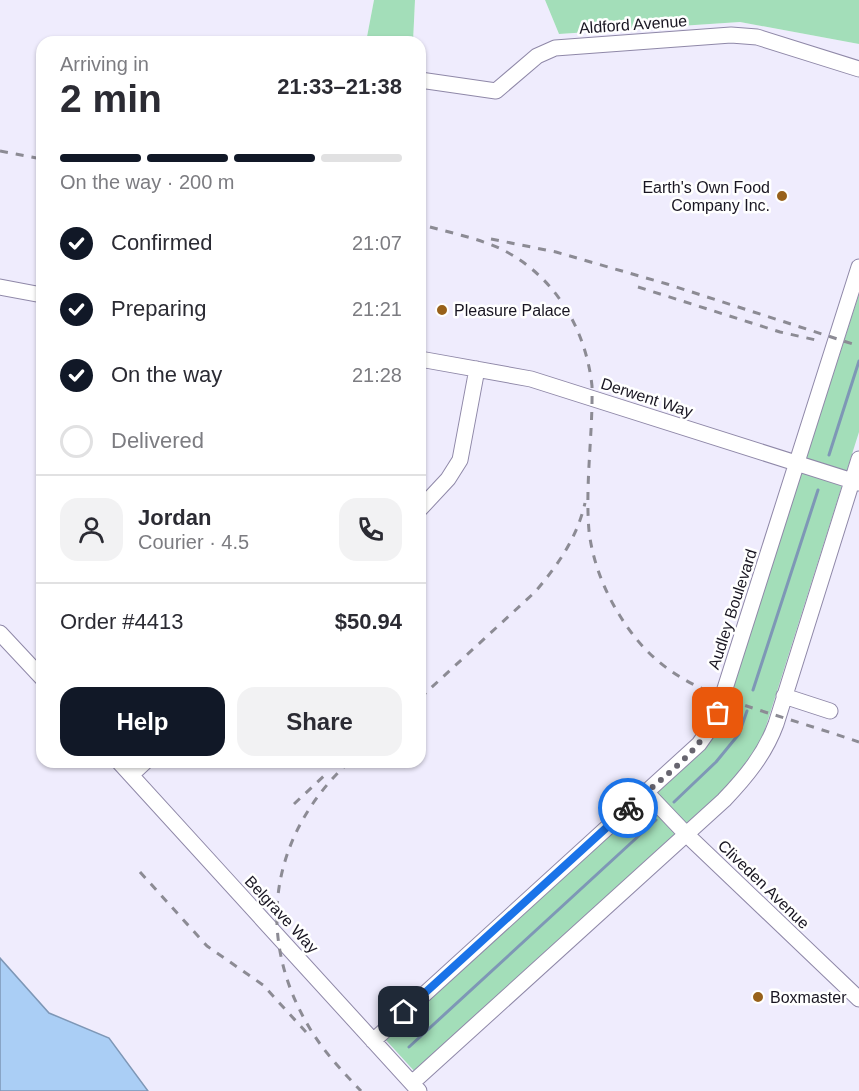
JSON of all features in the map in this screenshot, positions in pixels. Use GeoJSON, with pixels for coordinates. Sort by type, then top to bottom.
{"type":"FeatureCollection","features":[{"type":"Feature","properties":{"kind":"street","name":"Aldford Avenue"},"geometry":{"type":"LineString","coordinates":[[426,81],[496,91],[537,56],[555,48],[731,35],[757,37],[859,69]]}},
{"type":"Feature","properties":{"kind":"street","name":"Audley Boulevard"},"geometry":{"type":"LineString","coordinates":[[373,1041],[699,744],[714,720],[859,267]]}},
{"type":"Feature","properties":{"kind":"street"},"geometry":{"type":"LineString","coordinates":[[0,287],[36,294]]}},
{"type":"Feature","properties":{"kind":"street","name":"Derwent Way"},"geometry":{"type":"LineString","coordinates":[[426,360],[531,379],[856,482]]}},
{"type":"Feature","properties":{"kind":"street"},"geometry":{"type":"LineString","coordinates":[[426,503],[448,479],[460,460],[477,369]]}},
{"type":"Feature","properties":{"kind":"street"},"geometry":{"type":"LineString","coordinates":[[416,1087],[724,800],[753,768],[773,732],[856,482],[859,459]]}},
{"type":"Feature","properties":{"kind":"street"},"geometry":{"type":"LineString","coordinates":[[0,633],[36,672]]}},
{"type":"Feature","properties":{"kind":"street"},"geometry":{"type":"LineString","coordinates":[[784,696],[830,711]]}},
{"type":"Feature","properties":{"kind":"street","name":"Belgrave Way"},"geometry":{"type":"LineString","coordinates":[[125,768],[416,1087]]}},
{"type":"Feature","properties":{"kind":"street"},"geometry":{"type":"LineString","coordinates":[[131,775],[139,768]]}},
{"type":"Feature","properties":{"kind":"street","name":"Cliveden Avenue"},"geometry":{"type":"LineString","coordinates":[[646,792],[686,834],[859,999]]}},
{"type":"Feature","properties":{"kind":"shaded area"},"geometry":{"type":"Polygon","coordinates":[[[0,0],[374,0],[367,36],[36,36],[36,768],[426,768],[426,36],[413,36],[415,0],[545,0],[559,34],[740,22],[859,44],[859,1091],[148,1091],[109,1038],[49,1013],[0,958],[0,0]]]}},
{"type":"Feature","properties":{"kind":"green space"},"geometry":{"type":"Polygon","coordinates":[[[374,0],[415,0],[413,36],[367,36],[374,0]]]}},
{"type":"Feature","properties":{"kind":"green space"},"geometry":{"type":"Polygon","coordinates":[[[545,0],[859,0],[859,44],[740,22],[559,34],[545,0]]]}},
{"type":"Feature","properties":{"kind":"green space"},"geometry":{"type":"Polygon","coordinates":[[[859,294],[859,432],[760,745],[741,772],[715,801],[416,1073],[385,1039],[705,748],[722,721],[859,294]]]}},
{"type":"Feature","properties":{"kind":"water"},"geometry":{"type":"Polygon","coordinates":[[[0,958],[49,1013],[109,1038],[148,1091],[0,1091],[0,958]]]}},
{"type":"Feature","properties":{"kind":"waterway"},"geometry":{"type":"LineString","coordinates":[[829,455],[859,361]]}},
{"type":"Feature","properties":{"kind":"waterway"},"geometry":{"type":"LineString","coordinates":[[753,690],[818,490]]}},
{"type":"Feature","properties":{"kind":"waterway"},"geometry":{"type":"LineString","coordinates":[[674,802],[716,762],[739,734],[747,711]]}},
{"type":"Feature","properties":{"kind":"waterway"},"geometry":{"type":"LineString","coordinates":[[409,1047],[656,820]]}},
{"type":"Feature","properties":{"kind":"railway"},"geometry":{"type":"LineString","coordinates":[[0,151],[36,158]]}},
{"type":"Feature","properties":{"kind":"railway"},"geometry":{"type":"LineString","coordinates":[[430,227],[487,243],[523,262],[553,291],[575,326],[589,365],[592,386],[588,495],[592,550],[613,604],[643,647],[660,663],[698,687],[743,705],[859,742]]}},
{"type":"Feature","properties":{"kind":"railway"},"geometry":{"type":"LineString","coordinates":[[491,239],[556,252],[667,284],[859,346]]}},
{"type":"Feature","properties":{"kind":"railway"},"geometry":{"type":"LineString","coordinates":[[638,287],[780,332],[816,340]]}},
{"type":"Feature","properties":{"kind":"railway"},"geometry":{"type":"LineString","coordinates":[[426,692],[535,592],[566,551],[585,503]]}},
{"type":"Feature","properties":{"kind":"railway"},"geometry":{"type":"LineString","coordinates":[[343,768],[323,790],[302,821],[288,853],[279,887],[277,922],[281,957],[292,992],[309,1027],[327,1053],[361,1091]]}},
{"type":"Feature","properties":{"kind":"railway"},"geometry":{"type":"LineString","coordinates":[[294,804],[326,774]]}},
{"type":"Feature","properties":{"kind":"railway"},"geometry":{"type":"LineString","coordinates":[[140,872],[207,946],[263,985],[306,1032]]}},
{"type":"Feature","properties":{"kind":"way so far"},"geometry":{"type":"LineString","coordinates":[[628,808],[699,744],[718,713]]}},
{"type":"Feature","properties":{"kind":"place","name":"Earth's Own Food Company Inc."},"geometry":{"type":"Point","coordinates":[782,196]}},
{"type":"Feature","properties":{"kind":"place","name":"Pleasure Palace"},"geometry":{"type":"Point","coordinates":[442,310]}},
{"type":"Feature","properties":{"kind":"place","name":"Boxmaster"},"geometry":{"type":"Point","coordinates":[758,997]}},
{"type":"Feature","properties":{"kind":"route"},"geometry":{"type":"LineString","coordinates":[[404,1012],[628,808]]}}]}
